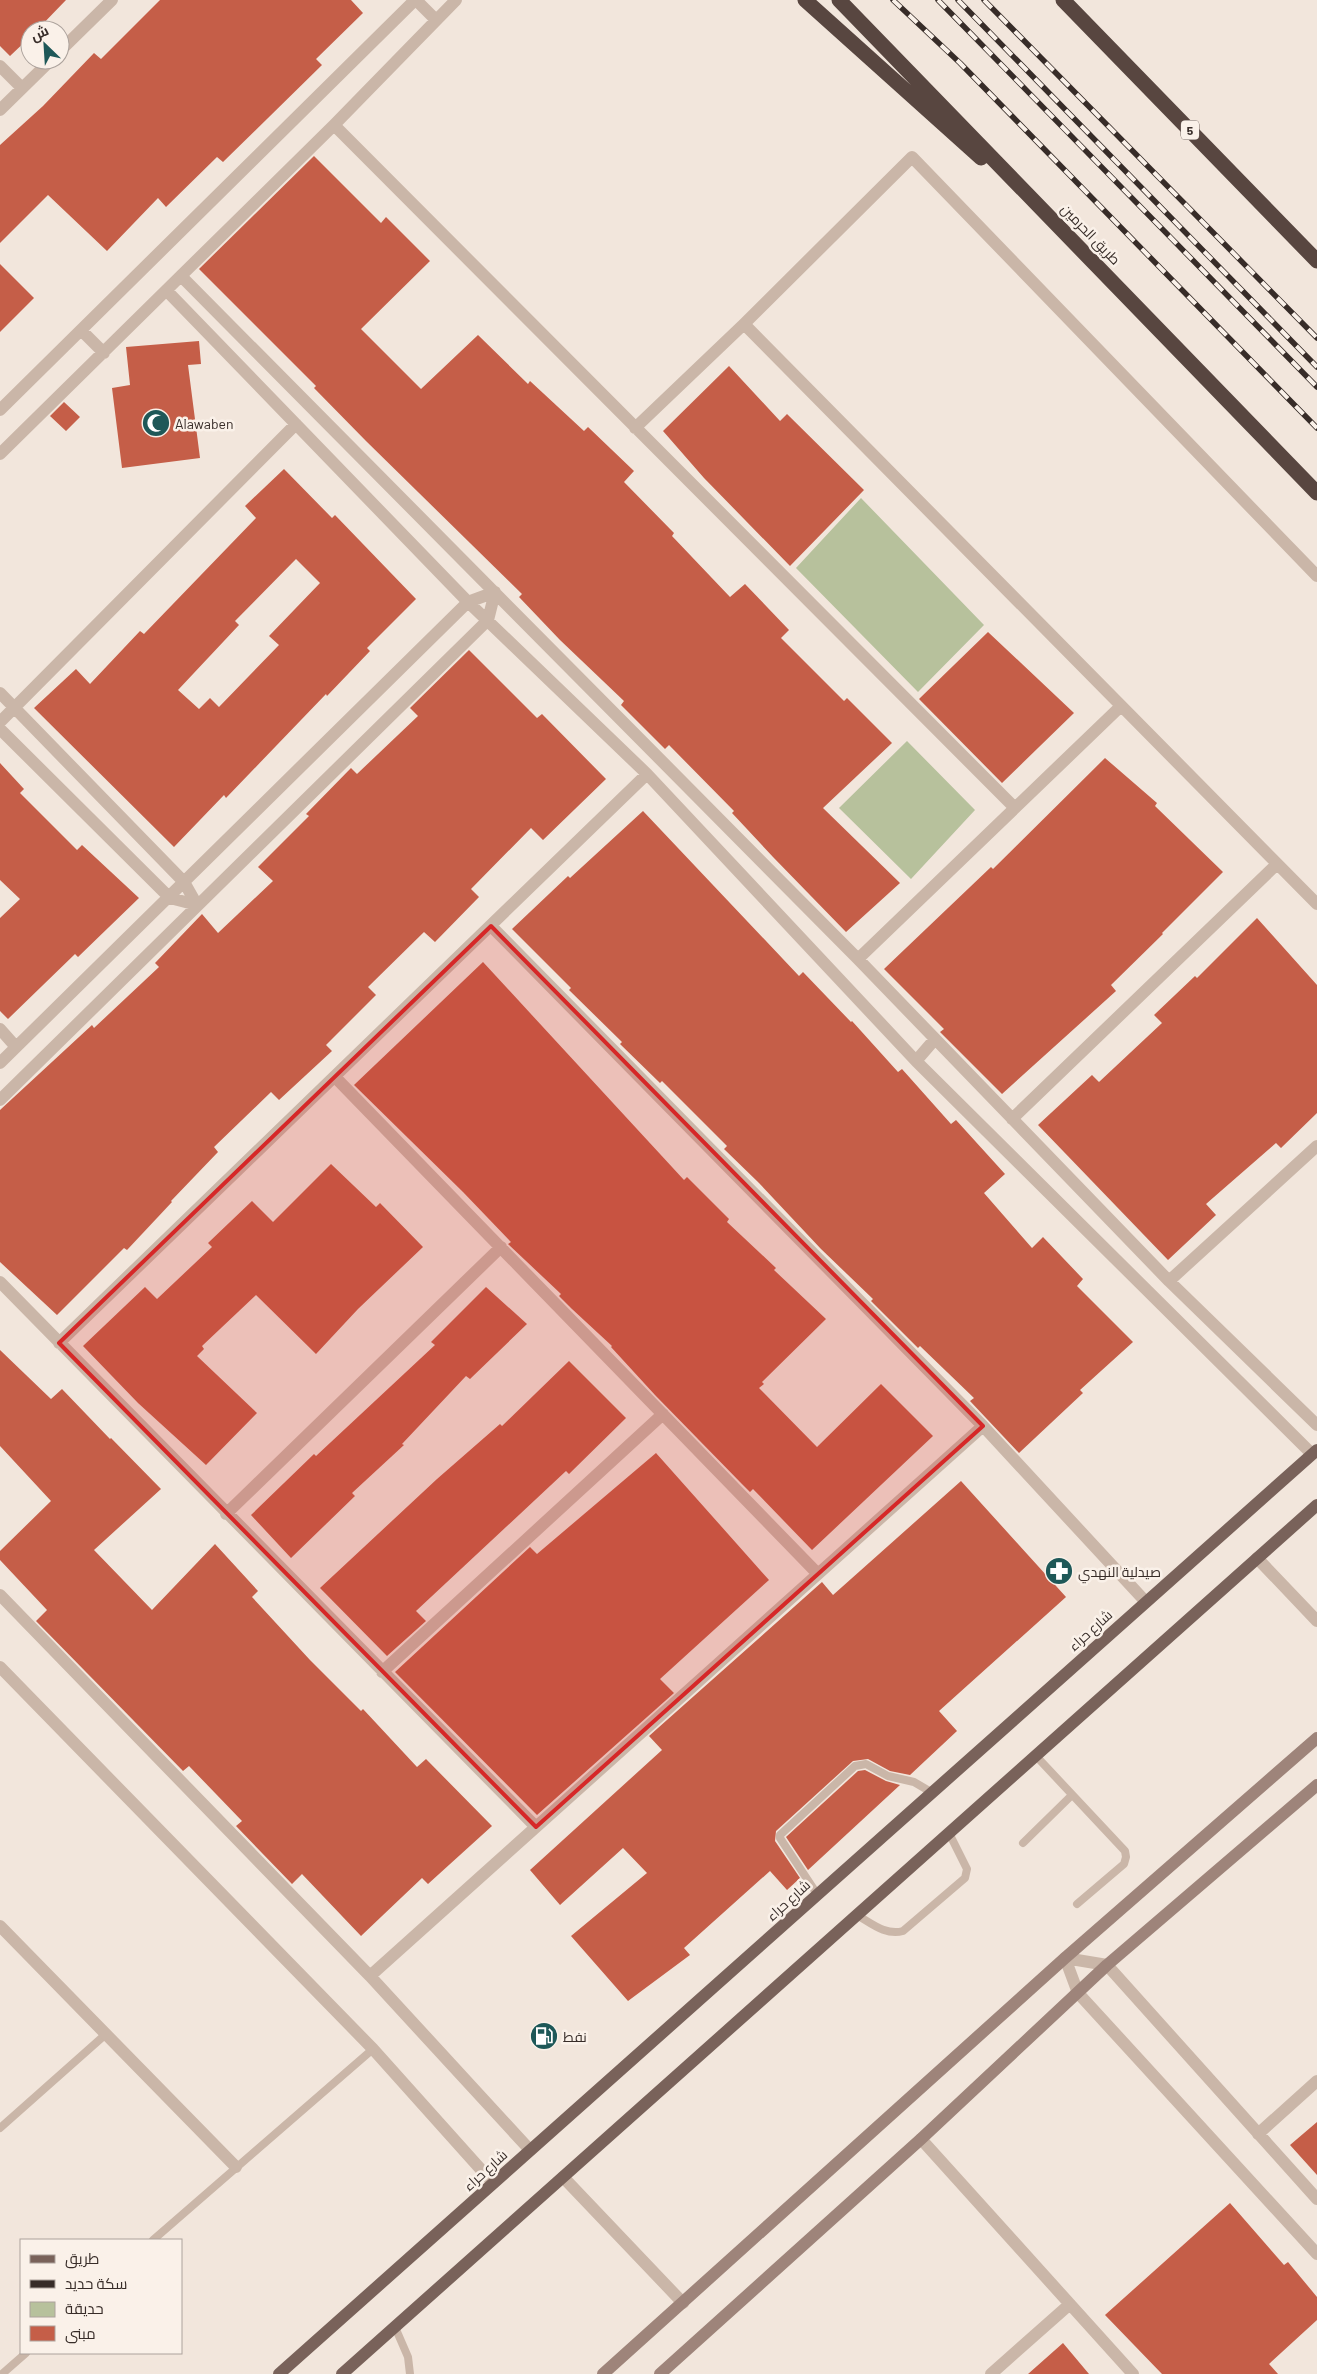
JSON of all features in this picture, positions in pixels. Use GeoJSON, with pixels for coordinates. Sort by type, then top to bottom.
{"type":"FeatureCollection","features":[{"type":"Feature","properties":{"kind":"highway"},"geometry":{"type":"LineString","coordinates":[[805,0],[1088,255]]}},
{"type":"Feature","properties":{"kind":"highway","name":"طريق الحرمين"},"geometry":{"type":"LineString","coordinates":[[839,0],[1317,493]]}},
{"type":"Feature","properties":{"kind":"highway","name":"5"},"geometry":{"type":"LineString","coordinates":[[1062,0],[1317,261]]}},
{"type":"Feature","properties":{"kind":"main road","name":"شارع حراء"},"geometry":{"type":"LineString","coordinates":[[279,2374],[1145,1601],[1315,1452]]}},
{"type":"Feature","properties":{"kind":"main road"},"geometry":{"type":"LineString","coordinates":[[342,2374],[1317,1505]]}},
{"type":"Feature","properties":{"kind":"street"},"geometry":{"type":"LineString","coordinates":[[70,41],[112,0]]}},
{"type":"Feature","properties":{"kind":"street"},"geometry":{"type":"LineString","coordinates":[[0,410],[415,0],[436,20]]}},
{"type":"Feature","properties":{"kind":"street"},"geometry":{"type":"LineString","coordinates":[[0,454],[334,125],[456,0]]}},
{"type":"Feature","properties":{"kind":"street"},"geometry":{"type":"LineString","coordinates":[[0,66],[22,88]]}},
{"type":"Feature","properties":{"kind":"street"},"geometry":{"type":"LineString","coordinates":[[0,110],[41,70]]}},
{"type":"Feature","properties":{"kind":"street"},"geometry":{"type":"LineString","coordinates":[[334,125],[1015,808]]}},
{"type":"Feature","properties":{"kind":"street"},"geometry":{"type":"LineString","coordinates":[[635,428],[744,324],[912,157],[1317,576]]}},
{"type":"Feature","properties":{"kind":"street"},"geometry":{"type":"LineString","coordinates":[[181,276],[858,959],[1169,1281],[1317,1425]]}},
{"type":"Feature","properties":{"kind":"street"},"geometry":{"type":"LineString","coordinates":[[167,291],[468,602],[647,774],[916,1061],[1315,1452]]}},
{"type":"Feature","properties":{"kind":"street"},"geometry":{"type":"LineString","coordinates":[[744,324],[1317,904]]}},
{"type":"Feature","properties":{"kind":"street"},"geometry":{"type":"LineString","coordinates":[[81,330],[104,353]]}},
{"type":"Feature","properties":{"kind":"street"},"geometry":{"type":"LineString","coordinates":[[0,722],[296,424]]}},
{"type":"Feature","properties":{"kind":"street"},"geometry":{"type":"LineString","coordinates":[[0,1063],[170,898],[468,602],[495,592]]}},
{"type":"Feature","properties":{"kind":"street"},"geometry":{"type":"LineString","coordinates":[[0,1100],[488,620],[495,592]]}},
{"type":"Feature","properties":{"kind":"street"},"geometry":{"type":"LineString","coordinates":[[0,693],[184,882],[197,905]]}},
{"type":"Feature","properties":{"kind":"street"},"geometry":{"type":"LineString","coordinates":[[858,959],[1121,706]]}},
{"type":"Feature","properties":{"kind":"street"},"geometry":{"type":"LineString","coordinates":[[0,729],[170,898],[197,905]]}},
{"type":"Feature","properties":{"kind":"street"},"geometry":{"type":"LineString","coordinates":[[59,1343],[647,774]]}},
{"type":"Feature","properties":{"kind":"street"},"geometry":{"type":"LineString","coordinates":[[1012,1119],[1277,864]]}},
{"type":"Feature","properties":{"kind":"street"},"geometry":{"type":"LineString","coordinates":[[491,926],[983,1426],[1145,1601]]}},
{"type":"Feature","properties":{"kind":"street"},"geometry":{"type":"LineString","coordinates":[[0,1029],[16,1047]]}},
{"type":"Feature","properties":{"kind":"street"},"geometry":{"type":"LineString","coordinates":[[916,1061],[935,1039]]}},
{"type":"Feature","properties":{"kind":"street"},"geometry":{"type":"LineString","coordinates":[[335,1077],[818,1574]]}},
{"type":"Feature","properties":{"kind":"street"},"geometry":{"type":"LineString","coordinates":[[1169,1281],[1317,1146]]}},
{"type":"Feature","properties":{"kind":"street"},"geometry":{"type":"LineString","coordinates":[[226,1514],[501,1247]]}},
{"type":"Feature","properties":{"kind":"street"},"geometry":{"type":"LineString","coordinates":[[0,1282],[536,1828]]}},
{"type":"Feature","properties":{"kind":"street"},"geometry":{"type":"LineString","coordinates":[[382,1672],[663,1414]]}},
{"type":"Feature","properties":{"kind":"street"},"geometry":{"type":"LineString","coordinates":[[370,1976],[983,1426]]}},
{"type":"Feature","properties":{"kind":"street"},"geometry":{"type":"LineString","coordinates":[[1257,1558],[1317,1621]]}},
{"type":"Feature","properties":{"kind":"street"},"geometry":{"type":"LineString","coordinates":[[0,1595],[370,1976],[530,2150]]}},
{"type":"Feature","properties":{"kind":"street"},"geometry":{"type":"LineString","coordinates":[[0,1666],[373,2049],[493,2183]]}},
{"type":"Feature","properties":{"kind":"street"},"geometry":{"type":"LineString","coordinates":[[603,2374],[1065,1958],[1317,1738]]}},
{"type":"Feature","properties":{"kind":"street"},"geometry":{"type":"LineString","coordinates":[[660,2374],[921,2139],[1107,1965],[1317,1785]]}},
{"type":"Feature","properties":{"kind":"street"},"geometry":{"type":"LineString","coordinates":[[0,1926],[236,2167]]}},
{"type":"Feature","properties":{"kind":"street"},"geometry":{"type":"LineString","coordinates":[[1065,1958],[1107,1965],[1317,2199]]}},
{"type":"Feature","properties":{"kind":"street"},"geometry":{"type":"LineString","coordinates":[[1065,1958],[1078,1993],[1317,2254]]}},
{"type":"Feature","properties":{"kind":"street"},"geometry":{"type":"LineString","coordinates":[[1258,2134],[1317,2081]]}},
{"type":"Feature","properties":{"kind":"street"},"geometry":{"type":"LineString","coordinates":[[921,2139],[1133,2374]]}},
{"type":"Feature","properties":{"kind":"street"},"geometry":{"type":"LineString","coordinates":[[563,2177],[683,2303]]}},
{"type":"Feature","properties":{"kind":"street"},"geometry":{"type":"LineString","coordinates":[[991,2374],[1070,2304]]}},
{"type":"Feature","properties":{"kind":"lane"},"geometry":{"type":"LineString","coordinates":[[1036,1756],[1125,1851],[1124,1864],[1077,1904]]}},
{"type":"Feature","properties":{"kind":"lane"},"geometry":{"type":"LineString","coordinates":[[817,1894],[780,1838],[780,1835],[856,1766],[866,1764],[888,1776],[914,1782],[931,1792]]}},
{"type":"Feature","properties":{"kind":"lane"},"geometry":{"type":"LineString","coordinates":[[1023,1842],[1072,1795]]}},
{"type":"Feature","properties":{"kind":"lane"},"geometry":{"type":"LineString","coordinates":[[857,1915],[887,1932],[903,1931],[965,1878],[967,1869],[949,1833]]}},
{"type":"Feature","properties":{"kind":"lane"},"geometry":{"type":"LineString","coordinates":[[0,2128],[106,2034]]}},
{"type":"Feature","properties":{"kind":"lane"},"geometry":{"type":"LineString","coordinates":[[154,2239],[373,2049]]}},
{"type":"Feature","properties":{"kind":"lane"},"geometry":{"type":"LineString","coordinates":[[395,2327],[408,2357],[410,2374]]}},
{"type":"Feature","properties":{"kind":"lane"},"geometry":{"type":"LineString","coordinates":[[2,2374],[25,2354]]}},
{"type":"Feature","properties":{"kind":"highlighted area"},"geometry":{"type":"Polygon","coordinates":[[[491,926],[983,1426],[536,1827],[59,1343],[491,926]]]}},
{"type":"Feature","properties":{"kind":"green space"},"geometry":{"type":"Polygon","coordinates":[[[861,498],[984,625],[918,692],[796,568],[861,498]]]}},
{"type":"Feature","properties":{"kind":"green space"},"geometry":{"type":"Polygon","coordinates":[[[907,741],[975,810],[911,879],[839,808],[907,741]]]}},
{"type":"Feature","properties":{"kind":"building"},"geometry":{"type":"Polygon","coordinates":[[[0,0],[66,0],[47,20],[20,20],[20,46],[10,56],[0,46],[0,0]]]}},
{"type":"Feature","properties":{"kind":"building"},"geometry":{"type":"Polygon","coordinates":[[[160,0],[351,0],[363,13],[316,59],[322,65],[223,162],[217,157],[166,207],[158,198],[107,251],[48,195],[0,243],[0,145],[43,106],[94,53],[101,59],[160,0]]]}},
{"type":"Feature","properties":{"kind":"building"},"geometry":{"type":"Polygon","coordinates":[[[314,156],[381,223],[386,217],[430,261],[361,329],[421,389],[478,335],[528,384],[530,381],[584,431],[588,427],[634,471],[624,482],[674,533],[672,536],[730,597],[745,584],[789,630],[781,638],[844,701],[847,698],[892,743],[823,808],[900,883],[846,932],[732,813],[734,811],[669,745],[665,749],[621,705],[624,701],[560,640],[519,597],[522,594],[366,441],[314,388],[316,386],[199,269],[314,156]]]}},
{"type":"Feature","properties":{"kind":"building"},"geometry":{"type":"Polygon","coordinates":[[[0,264],[34,298],[0,332],[0,264]]]}},
{"type":"Feature","properties":{"kind":"building","name":"Alawaben"},"geometry":{"type":"Polygon","coordinates":[[[199,341],[201,364],[188,365],[200,458],[122,468],[112,388],[130,385],[126,347],[199,341]]]}},
{"type":"Feature","properties":{"kind":"building"},"geometry":{"type":"Polygon","coordinates":[[[729,366],[780,421],[787,414],[864,490],[790,566],[704,478],[663,431],[729,366]]]}},
{"type":"Feature","properties":{"kind":"building"},"geometry":{"type":"Polygon","coordinates":[[[64,402],[80,417],[66,431],[50,416],[64,402]]]}},
{"type":"Feature","properties":{"kind":"building"},"geometry":{"type":"Polygon","coordinates":[[[284,469],[332,518],[335,515],[416,599],[367,648],[370,651],[327,696],[326,694],[226,798],[224,795],[174,847],[34,708],[76,669],[90,684],[140,631],[144,634],[256,518],[245,506],[284,469]],[[296,559],[235,621],[239,625],[178,690],[199,709],[210,698],[219,707],[279,645],[269,636],[320,583],[296,559]]]}},
{"type":"Feature","properties":{"kind":"building"},"geometry":{"type":"Polygon","coordinates":[[[988,632],[1074,713],[1002,783],[919,699],[988,632]]]}},
{"type":"Feature","properties":{"kind":"building"},"geometry":{"type":"Polygon","coordinates":[[[469,650],[537,718],[542,714],[606,779],[543,840],[531,828],[471,889],[479,897],[435,942],[424,932],[368,987],[376,995],[326,1045],[332,1051],[279,1100],[271,1092],[214,1147],[218,1152],[127,1250],[124,1248],[57,1315],[0,1262],[0,1110],[92,1025],[94,1028],[159,967],[155,963],[202,914],[218,933],[273,881],[258,867],[309,816],[306,814],[351,768],[357,774],[418,716],[410,708],[469,650]]]}},
{"type":"Feature","properties":{"kind":"building"},"geometry":{"type":"Polygon","coordinates":[[[1105,758],[1157,803],[1155,806],[1223,872],[1111,985],[1116,991],[1002,1094],[940,1032],[944,1029],[884,969],[991,867],[993,869],[1105,758]]]}},
{"type":"Feature","properties":{"kind":"building"},"geometry":{"type":"Polygon","coordinates":[[[0,763],[24,789],[20,793],[77,850],[82,845],[139,898],[78,957],[75,954],[8,1019],[0,1011],[0,918],[20,899],[0,880],[0,763]]]}},
{"type":"Feature","properties":{"kind":"building"},"geometry":{"type":"Polygon","coordinates":[[[643,811],[799,976],[803,972],[852,1021],[898,1072],[902,1069],[951,1124],[956,1120],[1005,1174],[984,1193],[1032,1248],[1043,1237],[1083,1279],[1077,1286],[1133,1342],[1080,1390],[1083,1393],[1019,1453],[970,1401],[974,1398],[920,1346],[918,1348],[871,1301],[873,1299],[821,1249],[724,1149],[727,1146],[662,1081],[660,1083],[620,1044],[622,1042],[569,990],[571,988],[512,929],[568,876],[570,878],[643,811]]]}},
{"type":"Feature","properties":{"kind":"building"},"geometry":{"type":"Polygon","coordinates":[[[1257,918],[1317,985],[1317,1113],[1281,1148],[1276,1143],[1206,1204],[1216,1215],[1168,1260],[1038,1125],[1092,1075],[1099,1082],[1162,1023],[1154,1015],[1195,976],[1197,978],[1257,918]]]}},
{"type":"Feature","properties":{"kind":"building"},"geometry":{"type":"Polygon","coordinates":[[[483,962],[684,1180],[687,1177],[729,1219],[727,1222],[826,1319],[762,1382],[764,1384],[759,1388],[817,1447],[881,1384],[933,1436],[812,1550],[753,1489],[750,1492],[740,1482],[655,1395],[612,1346],[572,1309],[559,1296],[561,1294],[508,1244],[511,1242],[463,1192],[354,1085],[483,962]]]}},
{"type":"Feature","properties":{"kind":"building"},"geometry":{"type":"Polygon","coordinates":[[[331,1164],[376,1207],[380,1203],[423,1247],[358,1309],[316,1354],[256,1295],[202,1346],[204,1349],[197,1356],[257,1413],[206,1465],[138,1403],[83,1346],[145,1287],[157,1299],[212,1247],[208,1243],[252,1201],[273,1222],[331,1164]]]}},
{"type":"Feature","properties":{"kind":"building"},"geometry":{"type":"Polygon","coordinates":[[[486,1287],[527,1324],[470,1379],[466,1376],[402,1444],[404,1445],[352,1493],[355,1496],[291,1558],[251,1515],[314,1454],[316,1456],[435,1345],[431,1342],[486,1287]]]}},
{"type":"Feature","properties":{"kind":"building"},"geometry":{"type":"Polygon","coordinates":[[[0,1350],[51,1399],[62,1389],[161,1489],[94,1550],[152,1610],[215,1544],[258,1591],[252,1597],[310,1660],[361,1711],[363,1709],[417,1767],[426,1759],[492,1826],[428,1884],[422,1878],[361,1936],[302,1874],[292,1884],[236,1826],[242,1821],[189,1766],[183,1771],[36,1621],[47,1610],[0,1560],[0,1551],[51,1501],[0,1446],[0,1350]]]}},
{"type":"Feature","properties":{"kind":"building"},"geometry":{"type":"Polygon","coordinates":[[[569,1361],[626,1418],[569,1474],[566,1471],[416,1611],[426,1621],[387,1656],[320,1588],[437,1479],[500,1424],[502,1426],[569,1361]]]}},
{"type":"Feature","properties":{"kind":"building"},"geometry":{"type":"Polygon","coordinates":[[[656,1453],[769,1580],[660,1679],[674,1693],[537,1815],[395,1672],[530,1547],[537,1554],[656,1453]]]}},
{"type":"Feature","properties":{"kind":"building"},"geometry":{"type":"Polygon","coordinates":[[[961,1481],[1066,1597],[939,1711],[957,1731],[910,1775],[890,1771],[868,1759],[853,1761],[776,1831],[775,1841],[800,1878],[787,1890],[770,1871],[684,1948],[690,1955],[628,2001],[571,1936],[647,1873],[623,1848],[560,1905],[530,1870],[662,1750],[649,1736],[822,1582],[833,1595],[961,1481]]]}},
{"type":"Feature","properties":{"kind":"building"},"geometry":{"type":"Polygon","coordinates":[[[865,1770],[886,1781],[900,1785],[808,1870],[786,1837],[858,1771],[865,1770]]]}},
{"type":"Feature","properties":{"kind":"building"},"geometry":{"type":"Polygon","coordinates":[[[1317,2122],[1317,2175],[1290,2145],[1317,2122]]]}},
{"type":"Feature","properties":{"kind":"building"},"geometry":{"type":"Polygon","coordinates":[[[1230,2203],[1284,2265],[1288,2262],[1317,2297],[1317,2320],[1269,2364],[1278,2374],[1162,2374],[1105,2315],[1230,2203]]]}},
{"type":"Feature","properties":{"kind":"building"},"geometry":{"type":"Polygon","coordinates":[[[1063,2343],[1089,2374],[1028,2374],[1063,2343]]]}},
{"type":"Feature","properties":{"kind":"railway"},"geometry":{"type":"LineString","coordinates":[[893,0],[960,63],[1317,428]]}},
{"type":"Feature","properties":{"kind":"railway"},"geometry":{"type":"LineString","coordinates":[[938,0],[1317,387]]}},
{"type":"Feature","properties":{"kind":"railway"},"geometry":{"type":"LineString","coordinates":[[958,0],[1317,367]]}},
{"type":"Feature","properties":{"kind":"railway"},"geometry":{"type":"LineString","coordinates":[[984,0],[1317,338]]}},
{"type":"Feature","properties":{"kind":"place","name":"Alawaben"},"geometry":{"type":"Point","coordinates":[156,423]}},
{"type":"Feature","properties":{"kind":"place","name":"صيدلية النهدي"},"geometry":{"type":"Point","coordinates":[1059,1571]}},
{"type":"Feature","properties":{"kind":"place","name":"نفط"},"geometry":{"type":"Point","coordinates":[544,2036]}}]}
